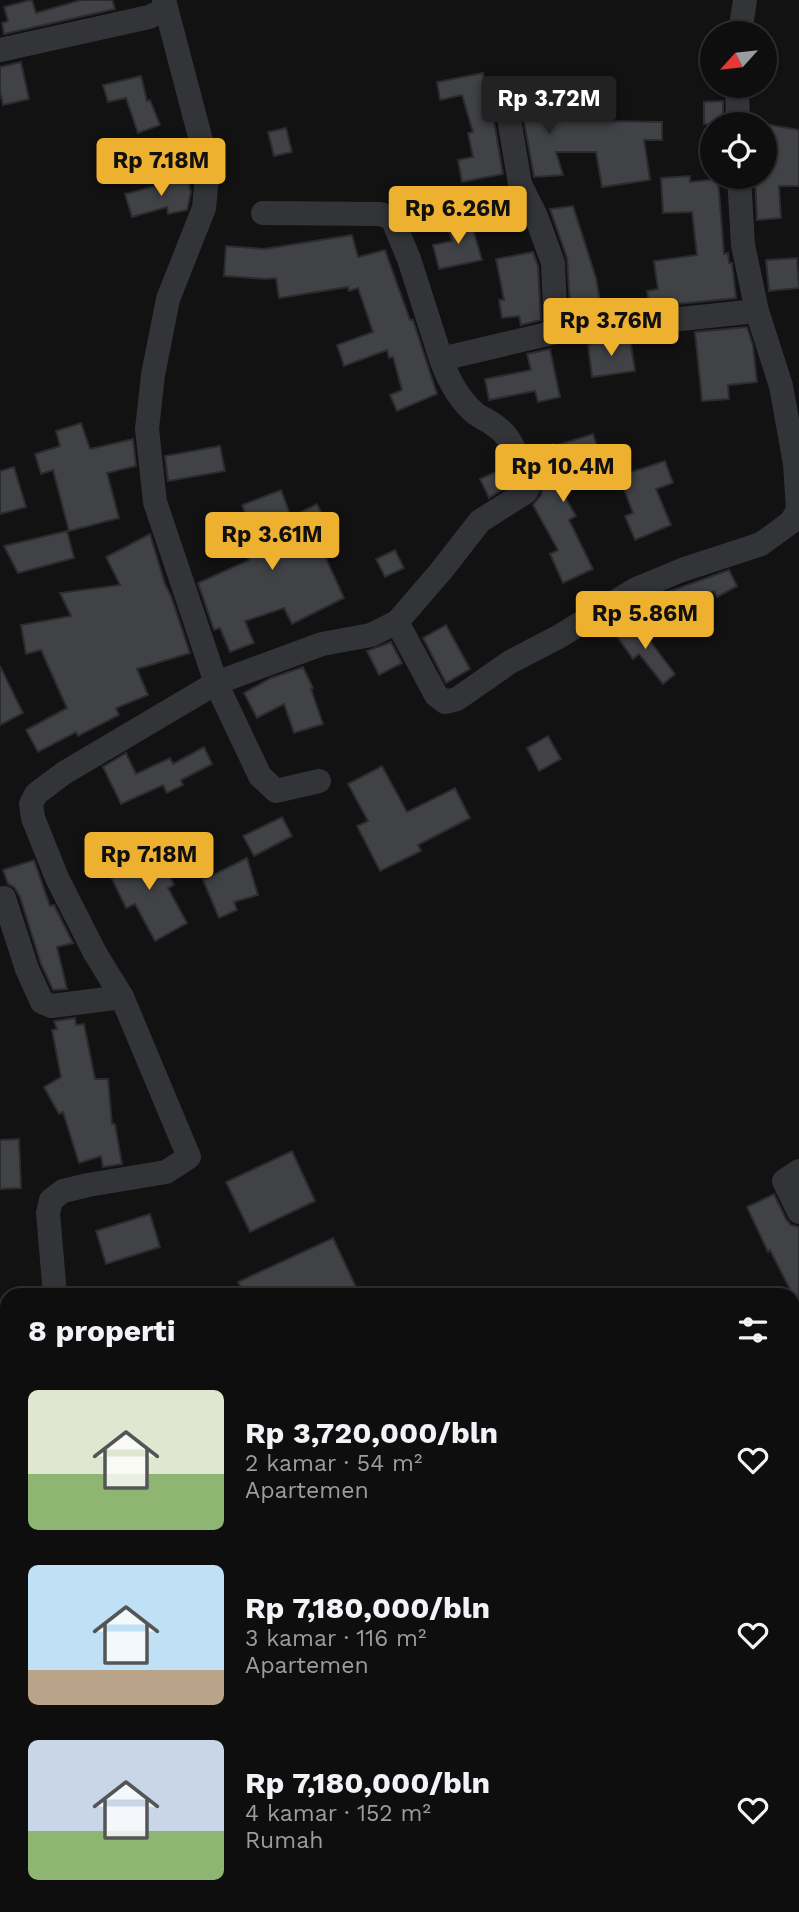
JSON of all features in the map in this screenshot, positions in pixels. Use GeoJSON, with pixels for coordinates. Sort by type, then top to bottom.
{"type":"FeatureCollection","features":[{"type":"Feature","properties":{"kind":"street"},"geometry":{"type":"LineString","coordinates":[[742,21],[745,0]]}},
{"type":"Feature","properties":{"kind":"street"},"geometry":{"type":"LineString","coordinates":[[0,50],[149,17],[165,4],[208,167],[204,208],[168,299],[153,375],[147,429],[155,502],[216,682],[260,776],[276,791],[319,781]]}},
{"type":"Feature","properties":{"kind":"street"},"geometry":{"type":"LineString","coordinates":[[509,119],[520,184],[536,216],[553,263],[556,332]]}},
{"type":"Feature","properties":{"kind":"street"},"geometry":{"type":"LineString","coordinates":[[397,622],[436,695],[445,702],[457,699],[510,662],[560,636],[636,589],[682,570],[761,544],[790,522],[798,510],[795,464],[781,386],[757,312],[743,245],[739,189]]}},
{"type":"Feature","properties":{"kind":"street"},"geometry":{"type":"LineString","coordinates":[[54,1288],[48,1213],[51,1200],[62,1191],[166,1172],[189,1157],[122,997],[95,953],[57,878],[33,818],[31,804],[36,794],[64,773],[216,682],[322,644],[371,635],[397,622],[480,520],[527,492],[526,479],[507,437],[493,423],[466,404],[445,372],[405,249],[391,218],[380,214],[263,213]]}},
{"type":"Feature","properties":{"kind":"street"},"geometry":{"type":"LineString","coordinates":[[441,359],[556,332],[757,312]]}},
{"type":"Feature","properties":{"kind":"street"},"geometry":{"type":"LineString","coordinates":[[4,898],[27,969],[42,1002],[52,1006],[122,997]]}},
{"type":"Feature","properties":{"kind":"street"},"geometry":{"type":"LineString","coordinates":[[799,1171],[784,1181],[799,1212]]}},
{"type":"Feature","properties":{"kind":"building"},"geometry":{"type":"Polygon","coordinates":[[[32,0],[36,13],[81,0],[112,0],[115,9],[4,34],[2,23],[8,21],[4,7],[32,0]]]}},
{"type":"Feature","properties":{"kind":"building"},"geometry":{"type":"Polygon","coordinates":[[[21,62],[29,99],[3,105],[0,67],[21,62]]]}},
{"type":"Feature","properties":{"kind":"building"},"geometry":{"type":"Polygon","coordinates":[[[483,73],[487,93],[537,88],[541,120],[662,122],[662,140],[644,140],[650,180],[602,187],[596,152],[556,152],[563,175],[534,177],[523,116],[520,109],[507,104],[499,108],[494,121],[503,174],[462,182],[458,160],[473,157],[468,133],[473,132],[462,95],[440,100],[437,82],[483,73]]]}},
{"type":"Feature","properties":{"kind":"building"},"geometry":{"type":"Polygon","coordinates":[[[141,76],[147,101],[150,100],[160,125],[138,133],[126,98],[108,102],[103,85],[141,76]]]}},
{"type":"Feature","properties":{"kind":"building"},"geometry":{"type":"Polygon","coordinates":[[[723,101],[723,112],[704,112],[704,102],[723,101]]]}},
{"type":"Feature","properties":{"kind":"building"},"geometry":{"type":"Polygon","coordinates":[[[777,126],[799,130],[799,186],[779,186],[781,218],[757,220],[756,189],[777,189],[777,126]]]}},
{"type":"Feature","properties":{"kind":"building"},"geometry":{"type":"Polygon","coordinates":[[[286,128],[292,152],[274,156],[268,132],[286,128]]]}},
{"type":"Feature","properties":{"kind":"building"},"geometry":{"type":"Polygon","coordinates":[[[690,176],[690,182],[700,181],[700,189],[719,189],[724,254],[728,253],[729,263],[732,263],[736,298],[650,307],[647,291],[658,289],[654,261],[697,255],[692,212],[663,213],[661,178],[690,176]]]}},
{"type":"Feature","properties":{"kind":"building"},"geometry":{"type":"Polygon","coordinates":[[[187,177],[191,192],[187,210],[168,214],[167,207],[132,217],[125,194],[187,177]]]}},
{"type":"Feature","properties":{"kind":"building"},"geometry":{"type":"Polygon","coordinates":[[[573,206],[596,278],[600,301],[570,306],[567,258],[550,209],[573,206]]]}},
{"type":"Feature","properties":{"kind":"building"},"geometry":{"type":"Polygon","coordinates":[[[470,219],[482,260],[439,269],[433,245],[452,241],[447,225],[470,219]]]}},
{"type":"Feature","properties":{"kind":"building"},"geometry":{"type":"Polygon","coordinates":[[[352,235],[358,257],[385,250],[410,320],[413,320],[437,394],[397,411],[390,395],[402,390],[393,357],[389,358],[387,350],[344,366],[337,345],[373,332],[358,288],[349,291],[348,287],[279,298],[276,278],[224,276],[226,246],[264,249],[352,235]]]}},
{"type":"Feature","properties":{"kind":"building"},"geometry":{"type":"Polygon","coordinates":[[[533,252],[538,266],[541,320],[521,325],[519,316],[502,318],[499,300],[504,300],[496,259],[533,252]]]}},
{"type":"Feature","properties":{"kind":"building"},"geometry":{"type":"Polygon","coordinates":[[[797,258],[799,288],[769,291],[766,260],[797,258]]]}},
{"type":"Feature","properties":{"kind":"building"},"geometry":{"type":"Polygon","coordinates":[[[747,327],[753,346],[757,382],[728,385],[729,399],[702,401],[695,332],[747,327]]]}},
{"type":"Feature","properties":{"kind":"building"},"geometry":{"type":"Polygon","coordinates":[[[630,339],[635,371],[592,377],[588,344],[630,339]]]}},
{"type":"Feature","properties":{"kind":"building"},"geometry":{"type":"Polygon","coordinates":[[[550,349],[560,397],[538,402],[535,391],[489,400],[485,379],[531,370],[527,354],[550,349]]]}},
{"type":"Feature","properties":{"kind":"building"},"geometry":{"type":"Polygon","coordinates":[[[81,423],[90,449],[133,439],[136,466],[107,473],[119,518],[69,531],[53,470],[41,474],[35,454],[60,446],[56,431],[81,423]]]}},
{"type":"Feature","properties":{"kind":"building"},"geometry":{"type":"Polygon","coordinates":[[[593,434],[601,458],[551,473],[576,516],[569,520],[593,569],[563,583],[550,554],[558,550],[533,505],[541,495],[543,486],[534,456],[553,444],[555,446],[593,434]]]}},
{"type":"Feature","properties":{"kind":"building"},"geometry":{"type":"Polygon","coordinates":[[[220,446],[225,471],[168,481],[165,456],[220,446]]]}},
{"type":"Feature","properties":{"kind":"building"},"geometry":{"type":"Polygon","coordinates":[[[665,461],[673,483],[656,489],[671,525],[635,540],[625,516],[633,513],[619,476],[665,461]]]}},
{"type":"Feature","properties":{"kind":"building"},"geometry":{"type":"Polygon","coordinates":[[[14,467],[26,507],[0,514],[0,471],[14,467]]]}},
{"type":"Feature","properties":{"kind":"building"},"geometry":{"type":"Polygon","coordinates":[[[502,469],[504,474],[508,472],[512,483],[489,498],[480,479],[502,469]]]}},
{"type":"Feature","properties":{"kind":"building"},"geometry":{"type":"Polygon","coordinates":[[[281,490],[291,517],[317,504],[327,525],[314,532],[344,598],[292,624],[284,608],[245,621],[254,643],[230,652],[220,628],[214,630],[198,583],[249,560],[238,534],[251,528],[242,505],[281,490]]]}},
{"type":"Feature","properties":{"kind":"building"},"geometry":{"type":"Polygon","coordinates":[[[67,531],[74,558],[18,573],[4,546],[67,531]]]}},
{"type":"Feature","properties":{"kind":"building"},"geometry":{"type":"Polygon","coordinates":[[[150,534],[190,653],[137,669],[148,695],[116,708],[119,715],[78,736],[76,732],[38,752],[26,730],[67,708],[41,650],[26,654],[21,625],[71,616],[60,593],[120,585],[106,557],[150,534]]]}},
{"type":"Feature","properties":{"kind":"building"},"geometry":{"type":"Polygon","coordinates":[[[395,550],[404,568],[385,577],[376,559],[395,550]]]}},
{"type":"Feature","properties":{"kind":"building"},"geometry":{"type":"Polygon","coordinates":[[[729,570],[737,586],[717,597],[714,591],[673,613],[662,594],[729,570]]]}},
{"type":"Feature","properties":{"kind":"building"},"geometry":{"type":"Polygon","coordinates":[[[635,621],[675,674],[663,684],[639,654],[633,659],[616,635],[635,621]]]}},
{"type":"Feature","properties":{"kind":"building"},"geometry":{"type":"Polygon","coordinates":[[[446,625],[470,669],[446,683],[423,638],[446,625]]]}},
{"type":"Feature","properties":{"kind":"building"},"geometry":{"type":"Polygon","coordinates":[[[391,642],[402,663],[379,675],[367,651],[391,642]]]}},
{"type":"Feature","properties":{"kind":"building"},"geometry":{"type":"Polygon","coordinates":[[[0,666],[23,713],[0,725],[0,666]]]}},
{"type":"Feature","properties":{"kind":"building"},"geometry":{"type":"Polygon","coordinates":[[[303,667],[313,688],[311,689],[323,724],[294,733],[284,704],[257,718],[244,693],[271,678],[303,667]]]}},
{"type":"Feature","properties":{"kind":"building"},"geometry":{"type":"Polygon","coordinates":[[[548,736],[561,759],[539,771],[527,748],[548,736]]]}},
{"type":"Feature","properties":{"kind":"building"},"geometry":{"type":"Polygon","coordinates":[[[204,747],[212,764],[181,780],[183,785],[167,793],[163,785],[121,804],[103,767],[126,753],[136,774],[170,758],[173,764],[204,747]]]}},
{"type":"Feature","properties":{"kind":"building"},"geometry":{"type":"Polygon","coordinates":[[[382,766],[407,812],[455,788],[470,818],[418,845],[421,851],[380,871],[357,826],[368,821],[348,784],[382,766]]]}},
{"type":"Feature","properties":{"kind":"building"},"geometry":{"type":"Polygon","coordinates":[[[282,817],[292,836],[254,856],[243,836],[282,817]]]}},
{"type":"Feature","properties":{"kind":"building"},"geometry":{"type":"Polygon","coordinates":[[[156,847],[174,885],[168,888],[187,923],[155,941],[135,904],[126,908],[108,871],[156,847]]]}},
{"type":"Feature","properties":{"kind":"building"},"geometry":{"type":"Polygon","coordinates":[[[247,858],[258,895],[234,902],[237,910],[219,918],[203,880],[247,858]]]}},
{"type":"Feature","properties":{"kind":"building"},"geometry":{"type":"Polygon","coordinates":[[[34,860],[50,906],[54,905],[73,943],[57,947],[67,989],[53,990],[41,964],[20,897],[14,887],[8,884],[3,870],[34,860]]]}},
{"type":"Feature","properties":{"kind":"building"},"geometry":{"type":"Polygon","coordinates":[[[75,1018],[76,1025],[84,1024],[95,1079],[108,1079],[112,1124],[115,1124],[122,1164],[103,1167],[101,1156],[79,1163],[63,1112],[59,1114],[44,1087],[61,1077],[52,1030],[57,1029],[54,1021],[75,1018]]]}},
{"type":"Feature","properties":{"kind":"building"},"geometry":{"type":"Polygon","coordinates":[[[19,1139],[21,1188],[0,1189],[0,1140],[19,1139]]]}},
{"type":"Feature","properties":{"kind":"building"},"geometry":{"type":"Polygon","coordinates":[[[292,1151],[315,1201],[250,1232],[226,1182],[292,1151]]]}},
{"type":"Feature","properties":{"kind":"building"},"geometry":{"type":"Polygon","coordinates":[[[774,1194],[786,1219],[791,1225],[799,1227],[799,1288],[789,1288],[770,1250],[768,1252],[747,1207],[774,1194]]]}},
{"type":"Feature","properties":{"kind":"building"},"geometry":{"type":"Polygon","coordinates":[[[150,1214],[160,1247],[106,1264],[96,1231],[150,1214]]]}},
{"type":"Feature","properties":{"kind":"building"},"geometry":{"type":"Polygon","coordinates":[[[333,1238],[356,1287],[241,1288],[238,1282],[333,1238]]]}}]}
